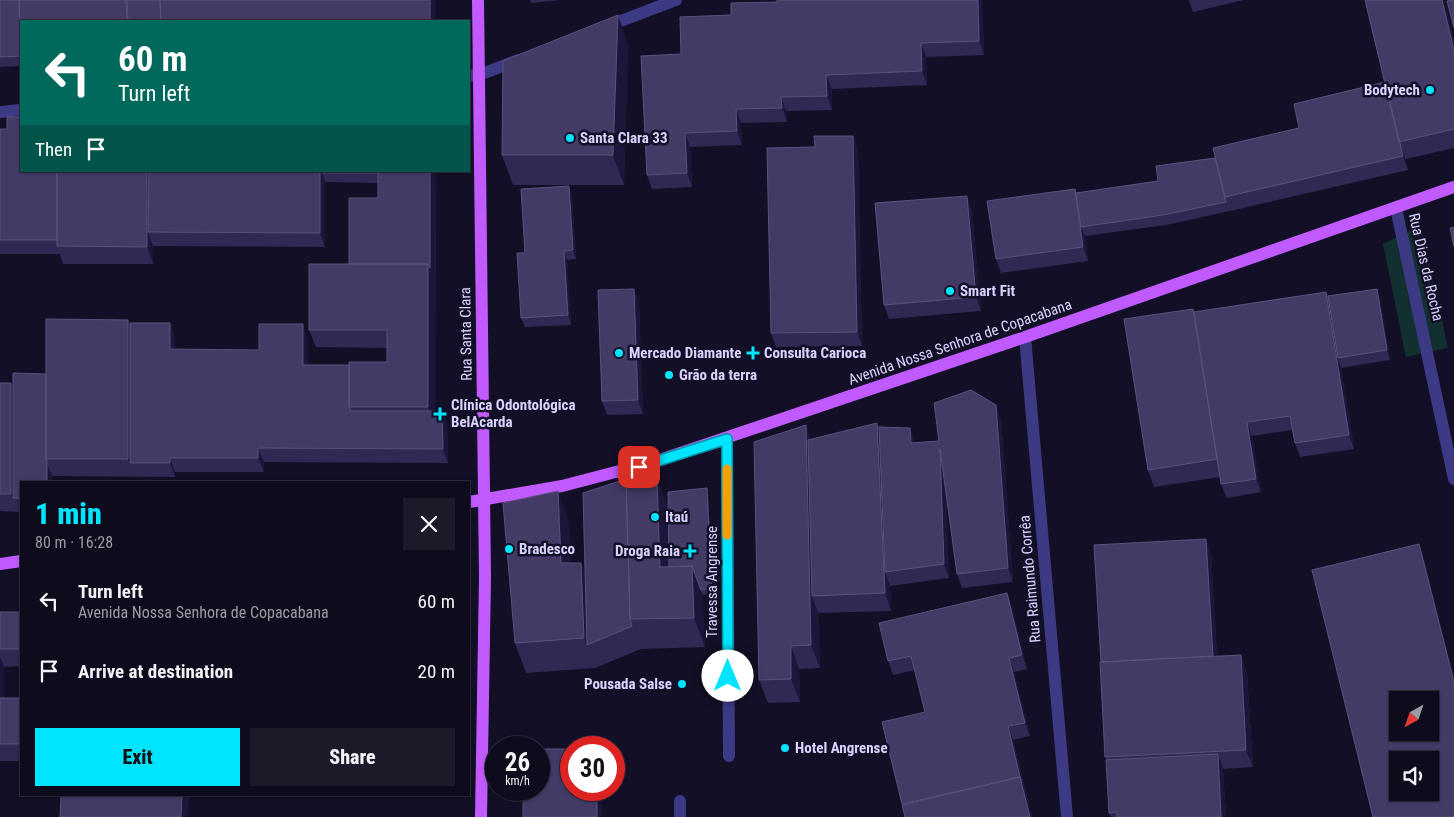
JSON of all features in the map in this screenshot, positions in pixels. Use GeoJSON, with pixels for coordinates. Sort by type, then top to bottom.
{"type":"FeatureCollection","features":[{"type":"Feature","properties":{"kind":"main road","name":"Rua Santa Clara"},"geometry":{"type":"LineString","coordinates":[[478,0],[474,75],[485,577],[481,817]]}},
{"type":"Feature","properties":{"kind":"main road","name":"Avenida Nossa Senhora de Copacabana"},"geometry":{"type":"LineString","coordinates":[[470,502],[608,476],[727,439],[1454,187]]}},
{"type":"Feature","properties":{"kind":"main road"},"geometry":{"type":"LineString","coordinates":[[0,564],[20,561]]}},
{"type":"Feature","properties":{"kind":"street"},"geometry":{"type":"LineString","coordinates":[[595,31],[676,0]]}},
{"type":"Feature","properties":{"kind":"street"},"geometry":{"type":"LineString","coordinates":[[474,75],[532,54]]}},
{"type":"Feature","properties":{"kind":"street"},"geometry":{"type":"LineString","coordinates":[[0,112],[20,110]]}},
{"type":"Feature","properties":{"kind":"street","name":"Rua Dias da Rocha"},"geometry":{"type":"LineString","coordinates":[[1396,208],[1454,478]]}},
{"type":"Feature","properties":{"kind":"street","name":"Rua Raimundo Corrêa"},"geometry":{"type":"LineString","coordinates":[[1025,337],[1067,817]]}},
{"type":"Feature","properties":{"kind":"street","name":"Travessa Angrense"},"geometry":{"type":"LineString","coordinates":[[727,439],[729,756]]}},
{"type":"Feature","properties":{"kind":"street"},"geometry":{"type":"LineString","coordinates":[[680,801],[680,817]]}},
{"type":"Feature","properties":{"kind":"green space"},"geometry":{"type":"Polygon","coordinates":[[[1421,225],[1448,348],[1406,357],[1383,244],[1421,225]]]}},
{"type":"Feature","properties":{"kind":"building"},"geometry":{"type":"Polygon","coordinates":[[[0,0],[19,0],[20,56],[0,57],[0,0]]]}},
{"type":"Feature","properties":{"kind":"building"},"geometry":{"type":"Polygon","coordinates":[[[19,0],[126,0],[127,20],[20,20],[20,26],[19,0]]]}},
{"type":"Feature","properties":{"kind":"building"},"geometry":{"type":"Polygon","coordinates":[[[127,0],[160,0],[161,20],[128,20],[127,0]]]}},
{"type":"Feature","properties":{"kind":"building"},"geometry":{"type":"Polygon","coordinates":[[[160,0],[430,0],[430,20],[161,20],[160,0]]]}},
{"type":"Feature","properties":{"kind":"building"},"geometry":{"type":"Polygon","coordinates":[[[777,0],[978,0],[979,41],[921,43],[922,71],[826,75],[827,96],[781,97],[782,108],[736,109],[737,131],[685,133],[687,173],[647,175],[641,56],[681,54],[680,17],[731,15],[731,3],[777,2],[777,0]]]}},
{"type":"Feature","properties":{"kind":"building"},"geometry":{"type":"Polygon","coordinates":[[[1365,0],[1442,0],[1454,50],[1454,129],[1399,142],[1365,0]]]}},
{"type":"Feature","properties":{"kind":"building"},"geometry":{"type":"Polygon","coordinates":[[[1454,0],[1454,28],[1447,1],[1454,0]]]}},
{"type":"Feature","properties":{"kind":"building","name":"Santa Clara 33"},"geometry":{"type":"Polygon","coordinates":[[[618,15],[613,155],[502,155],[503,61],[618,15]]]}},
{"type":"Feature","properties":{"kind":"building"},"geometry":{"type":"Polygon","coordinates":[[[1385,82],[1403,156],[1225,197],[1213,148],[1299,128],[1294,104],[1385,82]]]}},
{"type":"Feature","properties":{"kind":"building"},"geometry":{"type":"Polygon","coordinates":[[[7,117],[20,117],[20,172],[57,172],[57,240],[0,240],[0,129],[7,129],[7,117]]]}},
{"type":"Feature","properties":{"kind":"building"},"geometry":{"type":"Polygon","coordinates":[[[814,136],[853,136],[857,332],[771,333],[767,148],[815,147],[814,136]]]}},
{"type":"Feature","properties":{"kind":"building"},"geometry":{"type":"Polygon","coordinates":[[[1215,158],[1226,202],[1163,215],[1081,227],[1076,193],[1158,181],[1156,166],[1215,158]]]}},
{"type":"Feature","properties":{"kind":"building"},"geometry":{"type":"Polygon","coordinates":[[[57,172],[147,172],[147,247],[57,246],[57,172]]]}},
{"type":"Feature","properties":{"kind":"building"},"geometry":{"type":"Polygon","coordinates":[[[149,172],[320,172],[320,233],[148,232],[149,172]]]}},
{"type":"Feature","properties":{"kind":"building"},"geometry":{"type":"Polygon","coordinates":[[[322,172],[378,172],[378,173],[322,172]]]}},
{"type":"Feature","properties":{"kind":"building"},"geometry":{"type":"Polygon","coordinates":[[[378,172],[430,172],[430,268],[428,264],[349,264],[349,198],[378,198],[378,172]]]}},
{"type":"Feature","properties":{"kind":"building"},"geometry":{"type":"Polygon","coordinates":[[[569,186],[573,250],[564,251],[568,315],[521,318],[517,253],[525,253],[521,189],[569,186]]]}},
{"type":"Feature","properties":{"kind":"building"},"geometry":{"type":"Polygon","coordinates":[[[1075,189],[1083,247],[996,259],[987,201],[1075,189]]]}},
{"type":"Feature","properties":{"kind":"building"},"geometry":{"type":"Polygon","coordinates":[[[967,196],[976,297],[884,305],[875,203],[967,196]]]}},
{"type":"Feature","properties":{"kind":"building"},"geometry":{"type":"Polygon","coordinates":[[[1454,227],[1454,247],[1450,228],[1454,227]]]}},
{"type":"Feature","properties":{"kind":"building"},"geometry":{"type":"Polygon","coordinates":[[[309,264],[428,264],[428,407],[349,407],[349,362],[387,362],[387,330],[309,330],[309,264]]]}},
{"type":"Feature","properties":{"kind":"building"},"geometry":{"type":"Polygon","coordinates":[[[634,289],[638,400],[602,401],[598,290],[634,289]]]}},
{"type":"Feature","properties":{"kind":"building"},"geometry":{"type":"Polygon","coordinates":[[[1377,289],[1387,350],[1338,358],[1328,296],[1377,289]]]}},
{"type":"Feature","properties":{"kind":"building"},"geometry":{"type":"Polygon","coordinates":[[[1326,292],[1349,435],[1295,443],[1290,416],[1247,422],[1256,479],[1221,484],[1194,312],[1326,292]]]}},
{"type":"Feature","properties":{"kind":"building"},"geometry":{"type":"Polygon","coordinates":[[[1193,309],[1217,459],[1148,470],[1124,319],[1193,309]]]}},
{"type":"Feature","properties":{"kind":"building"},"geometry":{"type":"Polygon","coordinates":[[[46,319],[128,320],[128,459],[46,459],[46,319]]]}},
{"type":"Feature","properties":{"kind":"building"},"geometry":{"type":"Polygon","coordinates":[[[130,323],[170,323],[170,349],[259,350],[259,324],[303,324],[303,365],[349,365],[349,407],[351,411],[442,411],[443,449],[258,448],[258,458],[170,458],[170,463],[130,463],[130,323]]]}},
{"type":"Feature","properties":{"kind":"building"},"geometry":{"type":"Polygon","coordinates":[[[13,373],[46,374],[47,481],[20,481],[20,498],[13,498],[13,373]]]}},
{"type":"Feature","properties":{"kind":"building"},"geometry":{"type":"Polygon","coordinates":[[[0,383],[11,383],[11,494],[0,494],[0,383]]]}},
{"type":"Feature","properties":{"kind":"building"},"geometry":{"type":"Polygon","coordinates":[[[971,390],[996,405],[1008,568],[957,574],[940,449],[944,564],[885,572],[879,427],[910,428],[911,443],[939,441],[934,403],[971,390]]]}},
{"type":"Feature","properties":{"kind":"building"},"geometry":{"type":"Polygon","coordinates":[[[877,423],[885,593],[812,596],[808,440],[877,423]]]}},
{"type":"Feature","properties":{"kind":"building"},"geometry":{"type":"Polygon","coordinates":[[[806,425],[811,645],[791,646],[791,679],[759,680],[754,442],[806,425]]]}},
{"type":"Feature","properties":{"kind":"building"},"geometry":{"type":"Polygon","coordinates":[[[626,478],[657,478],[660,567],[692,566],[694,618],[630,619],[626,478]]]}},
{"type":"Feature","properties":{"kind":"building"},"geometry":{"type":"Polygon","coordinates":[[[626,479],[630,619],[632,626],[587,645],[583,493],[626,479]]]}},
{"type":"Feature","properties":{"kind":"building","name":"Droga Raia"},"geometry":{"type":"Polygon","coordinates":[[[707,488],[712,589],[701,590],[692,566],[669,567],[668,492],[707,488]]]}},
{"type":"Feature","properties":{"kind":"building"},"geometry":{"type":"Polygon","coordinates":[[[558,491],[561,563],[581,563],[584,638],[515,643],[503,503],[558,491]]]}},
{"type":"Feature","properties":{"kind":"building"},"geometry":{"type":"Polygon","coordinates":[[[1206,539],[1213,656],[1101,662],[1094,545],[1206,539]]]}},
{"type":"Feature","properties":{"kind":"building"},"geometry":{"type":"Polygon","coordinates":[[[1419,544],[1454,682],[1454,817],[1373,817],[1312,570],[1419,544]]]}},
{"type":"Feature","properties":{"kind":"building"},"geometry":{"type":"Polygon","coordinates":[[[1007,593],[1022,655],[1009,658],[1025,723],[1008,726],[1021,781],[1020,777],[902,804],[882,722],[925,712],[911,656],[888,661],[879,623],[1007,593]]]}},
{"type":"Feature","properties":{"kind":"building"},"geometry":{"type":"Polygon","coordinates":[[[0,612],[20,612],[20,649],[0,649],[0,612]]]}},
{"type":"Feature","properties":{"kind":"building"},"geometry":{"type":"Polygon","coordinates":[[[1241,655],[1246,750],[1105,757],[1100,662],[1241,655]]]}},
{"type":"Feature","properties":{"kind":"building"},"geometry":{"type":"Polygon","coordinates":[[[0,698],[20,698],[20,744],[0,744],[0,698]]]}},
{"type":"Feature","properties":{"kind":"building"},"geometry":{"type":"Polygon","coordinates":[[[550,749],[560,749],[560,801],[597,801],[597,817],[523,817],[523,801],[550,801],[550,749]]]}},
{"type":"Feature","properties":{"kind":"building"},"geometry":{"type":"Polygon","coordinates":[[[1218,754],[1221,817],[1117,817],[1117,812],[1109,813],[1106,760],[1218,754]]]}},
{"type":"Feature","properties":{"kind":"building"},"geometry":{"type":"Polygon","coordinates":[[[1020,777],[1030,817],[905,817],[902,805],[1020,777]]]}},
{"type":"Feature","properties":{"kind":"building"},"geometry":{"type":"Polygon","coordinates":[[[61,796],[182,796],[181,817],[60,817],[61,796]]]}},
{"type":"Feature","properties":{"kind":"slow traffic"},"geometry":{"type":"LineString","coordinates":[[727,469],[727,535]]}},
{"type":"Feature","properties":{"kind":"place","name":"Bodytech"},"geometry":{"type":"Point","coordinates":[1430,90]}},
{"type":"Feature","properties":{"kind":"place","name":"Santa Clara 33"},"geometry":{"type":"Point","coordinates":[570,138]}},
{"type":"Feature","properties":{"kind":"place","name":"Smart Fit"},"geometry":{"type":"Point","coordinates":[950,291]}},
{"type":"Feature","properties":{"kind":"place","name":"Mercado Diamante"},"geometry":{"type":"Point","coordinates":[619,353]}},
{"type":"Feature","properties":{"kind":"place","name":"Consulta Carioca"},"geometry":{"type":"Point","coordinates":[753,353]}},
{"type":"Feature","properties":{"kind":"place","name":"Grão da terra"},"geometry":{"type":"Point","coordinates":[669,375]}},
{"type":"Feature","properties":{"kind":"place","name":"Clínica Odontológica BelAcarda"},"geometry":{"type":"Point","coordinates":[440,414]}},
{"type":"Feature","properties":{"kind":"place","name":"Itaú"},"geometry":{"type":"Point","coordinates":[655,517]}},
{"type":"Feature","properties":{"kind":"place","name":"Bradesco"},"geometry":{"type":"Point","coordinates":[509,549]}},
{"type":"Feature","properties":{"kind":"place","name":"Droga Raia"},"geometry":{"type":"Point","coordinates":[690,551]}},
{"type":"Feature","properties":{"kind":"place","name":"Pousada Salse"},"geometry":{"type":"Point","coordinates":[682,684]}},
{"type":"Feature","properties":{"kind":"place","name":"Hotel Angrense"},"geometry":{"type":"Point","coordinates":[785,748]}},
{"type":"Feature","properties":{"kind":"route"},"geometry":{"type":"LineString","coordinates":[[639,467],[727,439],[728,676]]}}]}
